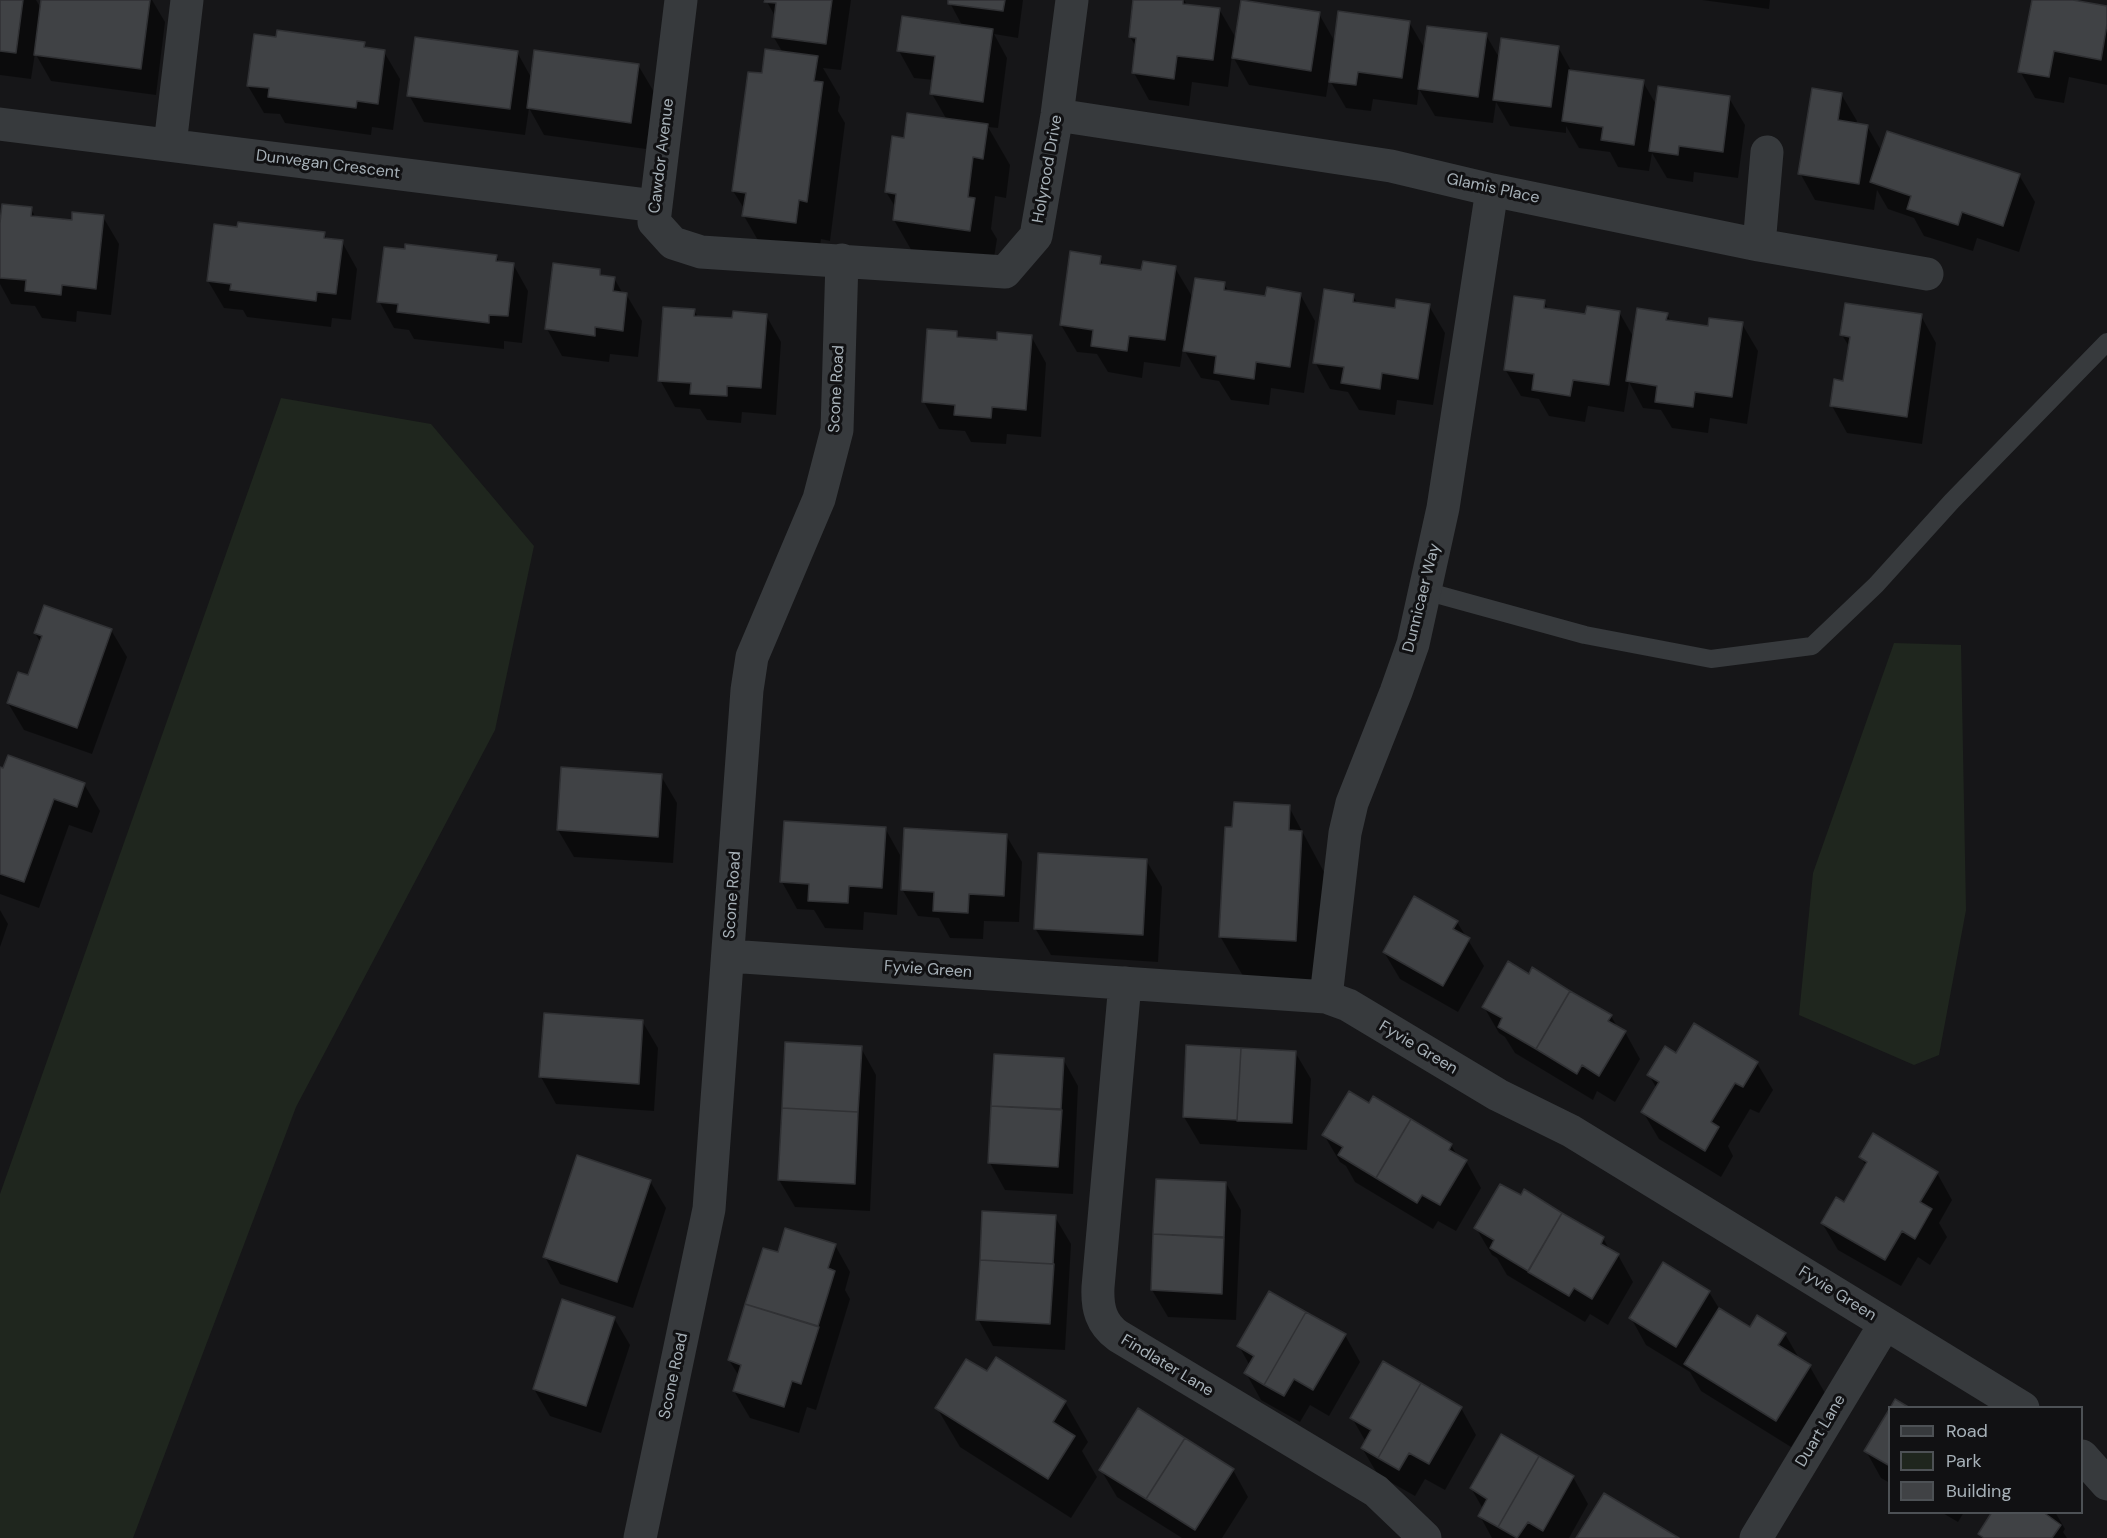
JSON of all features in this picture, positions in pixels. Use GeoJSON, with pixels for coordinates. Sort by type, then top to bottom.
{"type":"FeatureCollection","features":[{"type":"Feature","properties":{"kind":"street"},"geometry":{"type":"LineString","coordinates":[[170,145],[187,0]]}},
{"type":"Feature","properties":{"kind":"street","name":"Holyrood Drive"},"geometry":{"type":"LineString","coordinates":[[842,260],[1005,272],[1036,236],[1057,115],[1072,0]]}},
{"type":"Feature","properties":{"kind":"street","name":"Cawdor Avenue"},"geometry":{"type":"LineString","coordinates":[[675,1],[654,222],[673,243],[701,252],[842,260]]}},
{"type":"Feature","properties":{"kind":"street","name":"Glamis Place"},"geometry":{"type":"LineString","coordinates":[[1057,115],[1391,166],[1492,190],[1759,245],[1927,274]]}},
{"type":"Feature","properties":{"kind":"street","name":"Dunvegan Crescent"},"geometry":{"type":"LineString","coordinates":[[0,124],[656,206]]}},
{"type":"Feature","properties":{"kind":"street"},"geometry":{"type":"LineString","coordinates":[[1759,245],[1767,152]]}},
{"type":"Feature","properties":{"kind":"street","name":"Dunnicaer Way"},"geometry":{"type":"LineString","coordinates":[[1326,998],[1345,834],[1352,803],[1413,644],[1443,508],[1492,190]]}},
{"type":"Feature","properties":{"kind":"street","name":"Scone Road"},"geometry":{"type":"LineString","coordinates":[[640,1538],[709,1209],[747,690],[752,657],[819,499],[837,430],[842,260]]}},
{"type":"Feature","properties":{"kind":"street","name":"Fyvie Green"},"geometry":{"type":"LineString","coordinates":[[729,956],[1326,998],[1348,1005],[1498,1095],[1571,1131],[2021,1406]]}},
{"type":"Feature","properties":{"kind":"street","name":"Findlater Lane"},"geometry":{"type":"LineString","coordinates":[[1125,983],[1098,1287],[1099,1310],[1105,1324],[1118,1336],[1376,1491],[1425,1538]]}},
{"type":"Feature","properties":{"kind":"street","name":"Duart Lane"},"geometry":{"type":"LineString","coordinates":[[1756,1538],[1885,1324]]}},
{"type":"Feature","properties":{"kind":"street"},"geometry":{"type":"LineString","coordinates":[[2083,1457],[2107,1484]]}},
{"type":"Feature","properties":{"kind":"lane"},"geometry":{"type":"LineString","coordinates":[[1425,591],[1585,635],[1712,659],[1812,646],[1876,585],[1952,501],[2107,342]]}},
{"type":"Feature","properties":{"kind":"green space"},"geometry":{"type":"Polygon","coordinates":[[[281,398],[431,424],[534,546],[495,730],[296,1107],[133,1538],[0,1538],[0,1194],[281,398]]]}},
{"type":"Feature","properties":{"kind":"green space"},"geometry":{"type":"Polygon","coordinates":[[[1894,643],[1961,645],[1966,910],[1939,1055],[1914,1065],[1799,1015],[1813,873],[1894,643]]]}},
{"type":"Feature","properties":{"kind":"building"},"geometry":{"type":"Polygon","coordinates":[[[0,0],[23,0],[16,53],[0,51],[0,0]]]}},
{"type":"Feature","properties":{"kind":"building"},"geometry":{"type":"Polygon","coordinates":[[[41,0],[150,0],[141,69],[34,55],[41,0]]]}},
{"type":"Feature","properties":{"kind":"building"},"geometry":{"type":"Polygon","coordinates":[[[765,0],[832,0],[826,44],[772,37],[776,3],[764,2],[765,0]]]}},
{"type":"Feature","properties":{"kind":"building"},"geometry":{"type":"Polygon","coordinates":[[[948,0],[1005,0],[1003,11],[948,4],[948,0]]]}},
{"type":"Feature","properties":{"kind":"building"},"geometry":{"type":"Polygon","coordinates":[[[1133,0],[1183,0],[1183,4],[1220,8],[1213,60],[1177,56],[1174,79],[1132,73],[1136,38],[1129,37],[1133,0]]]}},
{"type":"Feature","properties":{"kind":"building"},"geometry":{"type":"Polygon","coordinates":[[[1241,0],[1320,12],[1311,71],[1232,58],[1241,0]]]}},
{"type":"Feature","properties":{"kind":"building"},"geometry":{"type":"Polygon","coordinates":[[[2032,0],[2073,0],[2107,6],[2107,24],[2101,60],[2054,51],[2049,77],[2018,72],[2032,0]]]}},
{"type":"Feature","properties":{"kind":"building"},"geometry":{"type":"Polygon","coordinates":[[[1338,11],[1410,21],[1402,78],[1358,72],[1356,85],[1329,82],[1338,11]]]}},
{"type":"Feature","properties":{"kind":"building"},"geometry":{"type":"Polygon","coordinates":[[[902,16],[993,29],[983,102],[930,94],[935,56],[897,51],[902,16]]]}},
{"type":"Feature","properties":{"kind":"building"},"geometry":{"type":"Polygon","coordinates":[[[1427,26],[1487,33],[1478,97],[1418,89],[1427,26]]]}},
{"type":"Feature","properties":{"kind":"building"},"geometry":{"type":"Polygon","coordinates":[[[277,30],[365,42],[364,47],[385,50],[378,104],[357,101],[356,108],[268,97],[269,88],[247,86],[254,34],[276,37],[277,30]]]}},
{"type":"Feature","properties":{"kind":"building"},"geometry":{"type":"Polygon","coordinates":[[[415,37],[518,51],[510,109],[407,96],[415,37]]]}},
{"type":"Feature","properties":{"kind":"building"},"geometry":{"type":"Polygon","coordinates":[[[1501,38],[1559,46],[1551,107],[1493,100],[1501,38]]]}},
{"type":"Feature","properties":{"kind":"building"},"geometry":{"type":"Polygon","coordinates":[[[765,49],[818,56],[814,81],[823,82],[807,202],[799,200],[796,223],[742,216],[746,193],[732,191],[748,72],[762,73],[765,49]]]}},
{"type":"Feature","properties":{"kind":"building"},"geometry":{"type":"Polygon","coordinates":[[[534,50],[639,64],[631,123],[527,108],[534,50]]]}},
{"type":"Feature","properties":{"kind":"building"},"geometry":{"type":"Polygon","coordinates":[[[1569,70],[1644,80],[1634,145],[1601,140],[1603,127],[1562,121],[1569,70]]]}},
{"type":"Feature","properties":{"kind":"building"},"geometry":{"type":"Polygon","coordinates":[[[1658,86],[1730,96],[1723,152],[1679,146],[1678,155],[1649,151],[1658,86]]]}},
{"type":"Feature","properties":{"kind":"building"},"geometry":{"type":"Polygon","coordinates":[[[1812,88],[1842,93],[1838,120],[1868,125],[1859,184],[1798,174],[1812,88]]]}},
{"type":"Feature","properties":{"kind":"building"},"geometry":{"type":"Polygon","coordinates":[[[907,113],[988,124],[983,159],[973,157],[968,197],[975,198],[970,231],[893,220],[896,194],[885,192],[892,136],[904,138],[907,113]]]}},
{"type":"Feature","properties":{"kind":"building"},"geometry":{"type":"Polygon","coordinates":[[[1887,131],[2020,174],[2003,226],[1962,212],[1958,225],[1907,209],[1911,196],[1870,182],[1887,131]]]}},
{"type":"Feature","properties":{"kind":"building"},"geometry":{"type":"Polygon","coordinates":[[[2,204],[32,207],[31,216],[72,220],[72,212],[104,215],[96,289],[62,285],[61,295],[25,291],[26,280],[0,278],[2,204]]]}},
{"type":"Feature","properties":{"kind":"building"},"geometry":{"type":"Polygon","coordinates":[[[238,222],[325,232],[324,238],[343,240],[336,294],[317,292],[316,301],[230,290],[231,284],[207,281],[214,224],[237,227],[238,222]]]}},
{"type":"Feature","properties":{"kind":"building"},"geometry":{"type":"Polygon","coordinates":[[[405,244],[497,255],[496,261],[514,263],[508,316],[489,315],[489,323],[397,312],[398,304],[377,302],[384,247],[405,249],[405,244]]]}},
{"type":"Feature","properties":{"kind":"building"},"geometry":{"type":"Polygon","coordinates":[[[1070,251],[1101,256],[1100,264],[1141,270],[1143,261],[1176,266],[1165,340],[1129,336],[1127,351],[1091,346],[1093,330],[1060,325],[1070,251]]]}},
{"type":"Feature","properties":{"kind":"building"},"geometry":{"type":"Polygon","coordinates":[[[553,263],[600,269],[600,275],[615,277],[613,291],[627,293],[623,331],[595,327],[595,336],[545,329],[553,263]]]}},
{"type":"Feature","properties":{"kind":"building"},"geometry":{"type":"Polygon","coordinates":[[[1195,278],[1225,282],[1224,290],[1265,296],[1267,287],[1301,293],[1290,367],[1256,362],[1254,379],[1214,373],[1216,356],[1183,351],[1195,278]]]}},
{"type":"Feature","properties":{"kind":"building"},"geometry":{"type":"Polygon","coordinates":[[[1324,289],[1354,294],[1353,302],[1395,308],[1396,299],[1430,304],[1418,379],[1382,373],[1380,389],[1341,383],[1344,367],[1313,363],[1324,289]]]}},
{"type":"Feature","properties":{"kind":"building"},"geometry":{"type":"Polygon","coordinates":[[[1514,296],[1545,300],[1544,308],[1585,314],[1587,306],[1620,311],[1609,385],[1573,380],[1570,396],[1532,390],[1534,374],[1504,370],[1514,296]]]}},
{"type":"Feature","properties":{"kind":"building"},"geometry":{"type":"Polygon","coordinates":[[[1845,303],[1922,314],[1907,417],[1830,406],[1834,379],[1843,381],[1850,337],[1840,335],[1845,303]]]}},
{"type":"Feature","properties":{"kind":"building"},"geometry":{"type":"Polygon","coordinates":[[[663,307],[695,309],[694,316],[732,318],[733,311],[767,314],[761,388],[727,386],[727,396],[690,394],[691,383],[658,381],[663,307]]]}},
{"type":"Feature","properties":{"kind":"building"},"geometry":{"type":"Polygon","coordinates":[[[1637,308],[1668,313],[1666,320],[1708,326],[1709,318],[1743,322],[1732,397],[1695,392],[1693,407],[1655,402],[1657,386],[1626,381],[1637,308]]]}},
{"type":"Feature","properties":{"kind":"building"},"geometry":{"type":"Polygon","coordinates":[[[927,329],[957,331],[957,337],[997,340],[997,332],[1032,335],[1026,410],[992,407],[991,418],[954,415],[955,405],[922,402],[927,329]]]}},
{"type":"Feature","properties":{"kind":"building"},"geometry":{"type":"Polygon","coordinates":[[[44,605],[112,629],[77,728],[7,703],[18,672],[28,675],[42,636],[34,633],[44,605]]]}},
{"type":"Feature","properties":{"kind":"building"},"geometry":{"type":"Polygon","coordinates":[[[8,755],[85,783],[77,807],[54,799],[24,882],[0,874],[0,767],[3,768],[8,755]]]}},
{"type":"Feature","properties":{"kind":"building"},"geometry":{"type":"Polygon","coordinates":[[[561,767],[662,774],[658,837],[557,830],[561,767]]]}},
{"type":"Feature","properties":{"kind":"building"},"geometry":{"type":"Polygon","coordinates":[[[1234,802],[1290,805],[1289,830],[1302,831],[1296,941],[1219,937],[1225,827],[1232,827],[1234,802]]]}},
{"type":"Feature","properties":{"kind":"building"},"geometry":{"type":"Polygon","coordinates":[[[784,821],[886,827],[882,888],[849,886],[848,903],[808,901],[809,884],[780,882],[784,821]]]}},
{"type":"Feature","properties":{"kind":"building"},"geometry":{"type":"Polygon","coordinates":[[[904,828],[1007,834],[1004,896],[969,894],[968,913],[933,911],[934,892],[901,890],[904,828]]]}},
{"type":"Feature","properties":{"kind":"building"},"geometry":{"type":"Polygon","coordinates":[[[1038,853],[1147,859],[1143,935],[1034,929],[1038,853]]]}},
{"type":"Feature","properties":{"kind":"building"},"geometry":{"type":"Polygon","coordinates":[[[1414,896],[1458,921],[1453,929],[1470,938],[1443,986],[1383,952],[1414,896]]]}},
{"type":"Feature","properties":{"kind":"building"},"geometry":{"type":"Polygon","coordinates":[[[1508,961],[1529,974],[1532,967],[1570,991],[1536,1049],[1498,1027],[1502,1018],[1482,1007],[1508,961]]]}},
{"type":"Feature","properties":{"kind":"building"},"geometry":{"type":"Polygon","coordinates":[[[1570,991],[1612,1015],[1608,1021],[1626,1031],[1599,1076],[1582,1065],[1577,1074],[1536,1049],[1570,991]]]}},
{"type":"Feature","properties":{"kind":"building"},"geometry":{"type":"Polygon","coordinates":[[[544,1013],[643,1020],[639,1084],[539,1077],[544,1013]]]}},
{"type":"Feature","properties":{"kind":"building"},"geometry":{"type":"Polygon","coordinates":[[[1694,1023],[1758,1062],[1743,1087],[1735,1083],[1711,1122],[1719,1127],[1705,1151],[1641,1112],[1659,1082],[1647,1075],[1665,1046],[1676,1053],[1694,1023]]]}},
{"type":"Feature","properties":{"kind":"building"},"geometry":{"type":"Polygon","coordinates":[[[785,1042],[862,1046],[858,1112],[782,1108],[785,1042]]]}},
{"type":"Feature","properties":{"kind":"building"},"geometry":{"type":"Polygon","coordinates":[[[1186,1045],[1241,1048],[1237,1120],[1183,1117],[1186,1045]]]}},
{"type":"Feature","properties":{"kind":"building"},"geometry":{"type":"Polygon","coordinates":[[[1241,1048],[1296,1051],[1292,1123],[1237,1121],[1241,1048]]]}},
{"type":"Feature","properties":{"kind":"building"},"geometry":{"type":"Polygon","coordinates":[[[994,1054],[1064,1058],[1061,1109],[991,1106],[994,1054]]]}},
{"type":"Feature","properties":{"kind":"building"},"geometry":{"type":"Polygon","coordinates":[[[1349,1091],[1369,1103],[1373,1096],[1411,1119],[1376,1178],[1338,1155],[1343,1147],[1322,1135],[1349,1091]]]}},
{"type":"Feature","properties":{"kind":"building"},"geometry":{"type":"Polygon","coordinates":[[[991,1106],[1062,1110],[1058,1167],[988,1163],[991,1106]]]}},
{"type":"Feature","properties":{"kind":"building"},"geometry":{"type":"Polygon","coordinates":[[[782,1108],[858,1112],[855,1184],[778,1180],[782,1108]]]}},
{"type":"Feature","properties":{"kind":"building"},"geometry":{"type":"Polygon","coordinates":[[[1411,1119],[1452,1144],[1449,1150],[1467,1160],[1440,1205],[1422,1195],[1417,1203],[1376,1178],[1411,1119]]]}},
{"type":"Feature","properties":{"kind":"building"},"geometry":{"type":"Polygon","coordinates":[[[1873,1133],[1938,1172],[1920,1202],[1932,1209],[1915,1239],[1902,1231],[1885,1260],[1821,1223],[1836,1197],[1844,1202],[1867,1162],[1859,1157],[1873,1133]]]}},
{"type":"Feature","properties":{"kind":"building"},"geometry":{"type":"Polygon","coordinates":[[[577,1155],[651,1180],[617,1282],[543,1257],[577,1155]]]}},
{"type":"Feature","properties":{"kind":"building"},"geometry":{"type":"Polygon","coordinates":[[[1156,1179],[1226,1182],[1224,1237],[1153,1234],[1156,1179]]]}},
{"type":"Feature","properties":{"kind":"building"},"geometry":{"type":"Polygon","coordinates":[[[1500,1184],[1521,1195],[1524,1189],[1562,1213],[1528,1271],[1490,1248],[1494,1240],[1474,1228],[1500,1184]]]}},
{"type":"Feature","properties":{"kind":"building"},"geometry":{"type":"Polygon","coordinates":[[[982,1211],[1056,1215],[1053,1264],[980,1260],[982,1211]]]}},
{"type":"Feature","properties":{"kind":"building"},"geometry":{"type":"Polygon","coordinates":[[[1562,1213],[1604,1237],[1601,1244],[1619,1254],[1592,1299],[1574,1288],[1569,1296],[1528,1272],[1562,1213]]]}},
{"type":"Feature","properties":{"kind":"building"},"geometry":{"type":"Polygon","coordinates":[[[785,1228],[836,1244],[828,1268],[835,1271],[818,1326],[745,1304],[763,1248],[778,1252],[785,1228]]]}},
{"type":"Feature","properties":{"kind":"building"},"geometry":{"type":"Polygon","coordinates":[[[1153,1234],[1224,1238],[1222,1294],[1151,1290],[1153,1234]]]}},
{"type":"Feature","properties":{"kind":"building"},"geometry":{"type":"Polygon","coordinates":[[[980,1260],[1054,1264],[1050,1324],[976,1320],[980,1260]]]}},
{"type":"Feature","properties":{"kind":"building"},"geometry":{"type":"Polygon","coordinates":[[[1663,1262],[1710,1291],[1676,1347],[1629,1318],[1663,1262]]]}},
{"type":"Feature","properties":{"kind":"building"},"geometry":{"type":"Polygon","coordinates":[[[1269,1291],[1306,1312],[1264,1385],[1244,1373],[1254,1356],[1237,1346],[1269,1291]]]}},
{"type":"Feature","properties":{"kind":"building"},"geometry":{"type":"Polygon","coordinates":[[[562,1299],[615,1317],[586,1406],[533,1389],[562,1299]]]}},
{"type":"Feature","properties":{"kind":"building"},"geometry":{"type":"Polygon","coordinates":[[[745,1304],[819,1327],[801,1384],[792,1381],[784,1407],[733,1391],[741,1365],[728,1360],[745,1304]]]}},
{"type":"Feature","properties":{"kind":"building"},"geometry":{"type":"Polygon","coordinates":[[[1719,1308],[1750,1327],[1757,1315],[1786,1333],[1778,1345],[1811,1365],[1776,1421],[1684,1364],[1719,1308]]]}},
{"type":"Feature","properties":{"kind":"building"},"geometry":{"type":"Polygon","coordinates":[[[1306,1312],[1346,1334],[1313,1390],[1294,1379],[1284,1396],[1264,1385],[1306,1312]]]}},
{"type":"Feature","properties":{"kind":"building"},"geometry":{"type":"Polygon","coordinates":[[[996,1357],[1066,1401],[1053,1422],[1075,1436],[1048,1479],[935,1408],[966,1359],[987,1371],[996,1357]]]}},
{"type":"Feature","properties":{"kind":"building"},"geometry":{"type":"Polygon","coordinates":[[[1383,1361],[1421,1383],[1378,1458],[1361,1448],[1371,1430],[1350,1418],[1383,1361]]]}},
{"type":"Feature","properties":{"kind":"building"},"geometry":{"type":"Polygon","coordinates":[[[1421,1383],[1462,1407],[1429,1464],[1409,1453],[1399,1470],[1378,1458],[1421,1383]]]}},
{"type":"Feature","properties":{"kind":"building"},"geometry":{"type":"Polygon","coordinates":[[[1895,1399],[1907,1406],[1891,1406],[1895,1399]]]}},
{"type":"Feature","properties":{"kind":"building"},"geometry":{"type":"Polygon","coordinates":[[[1138,1408],[1185,1438],[1146,1499],[1099,1470],[1138,1408]]]}},
{"type":"Feature","properties":{"kind":"building"},"geometry":{"type":"Polygon","coordinates":[[[1888,1411],[1888,1465],[1864,1451],[1888,1411]]]}},
{"type":"Feature","properties":{"kind":"building"},"geometry":{"type":"Polygon","coordinates":[[[1501,1434],[1539,1456],[1498,1527],[1478,1516],[1487,1499],[1470,1488],[1501,1434]]]}},
{"type":"Feature","properties":{"kind":"building"},"geometry":{"type":"Polygon","coordinates":[[[1185,1438],[1234,1469],[1195,1530],[1146,1499],[1185,1438]]]}},
{"type":"Feature","properties":{"kind":"building"},"geometry":{"type":"Polygon","coordinates":[[[1539,1456],[1574,1476],[1543,1531],[1528,1522],[1517,1538],[1498,1527],[1539,1456]]]}},
{"type":"Feature","properties":{"kind":"building"},"geometry":{"type":"Polygon","coordinates":[[[1604,1493],[1679,1538],[1576,1538],[1604,1493]]]}},
{"type":"Feature","properties":{"kind":"building"},"geometry":{"type":"Polygon","coordinates":[[[1991,1514],[2046,1514],[2061,1525],[2052,1538],[1984,1538],[1978,1534],[1991,1514]]]}}]}
